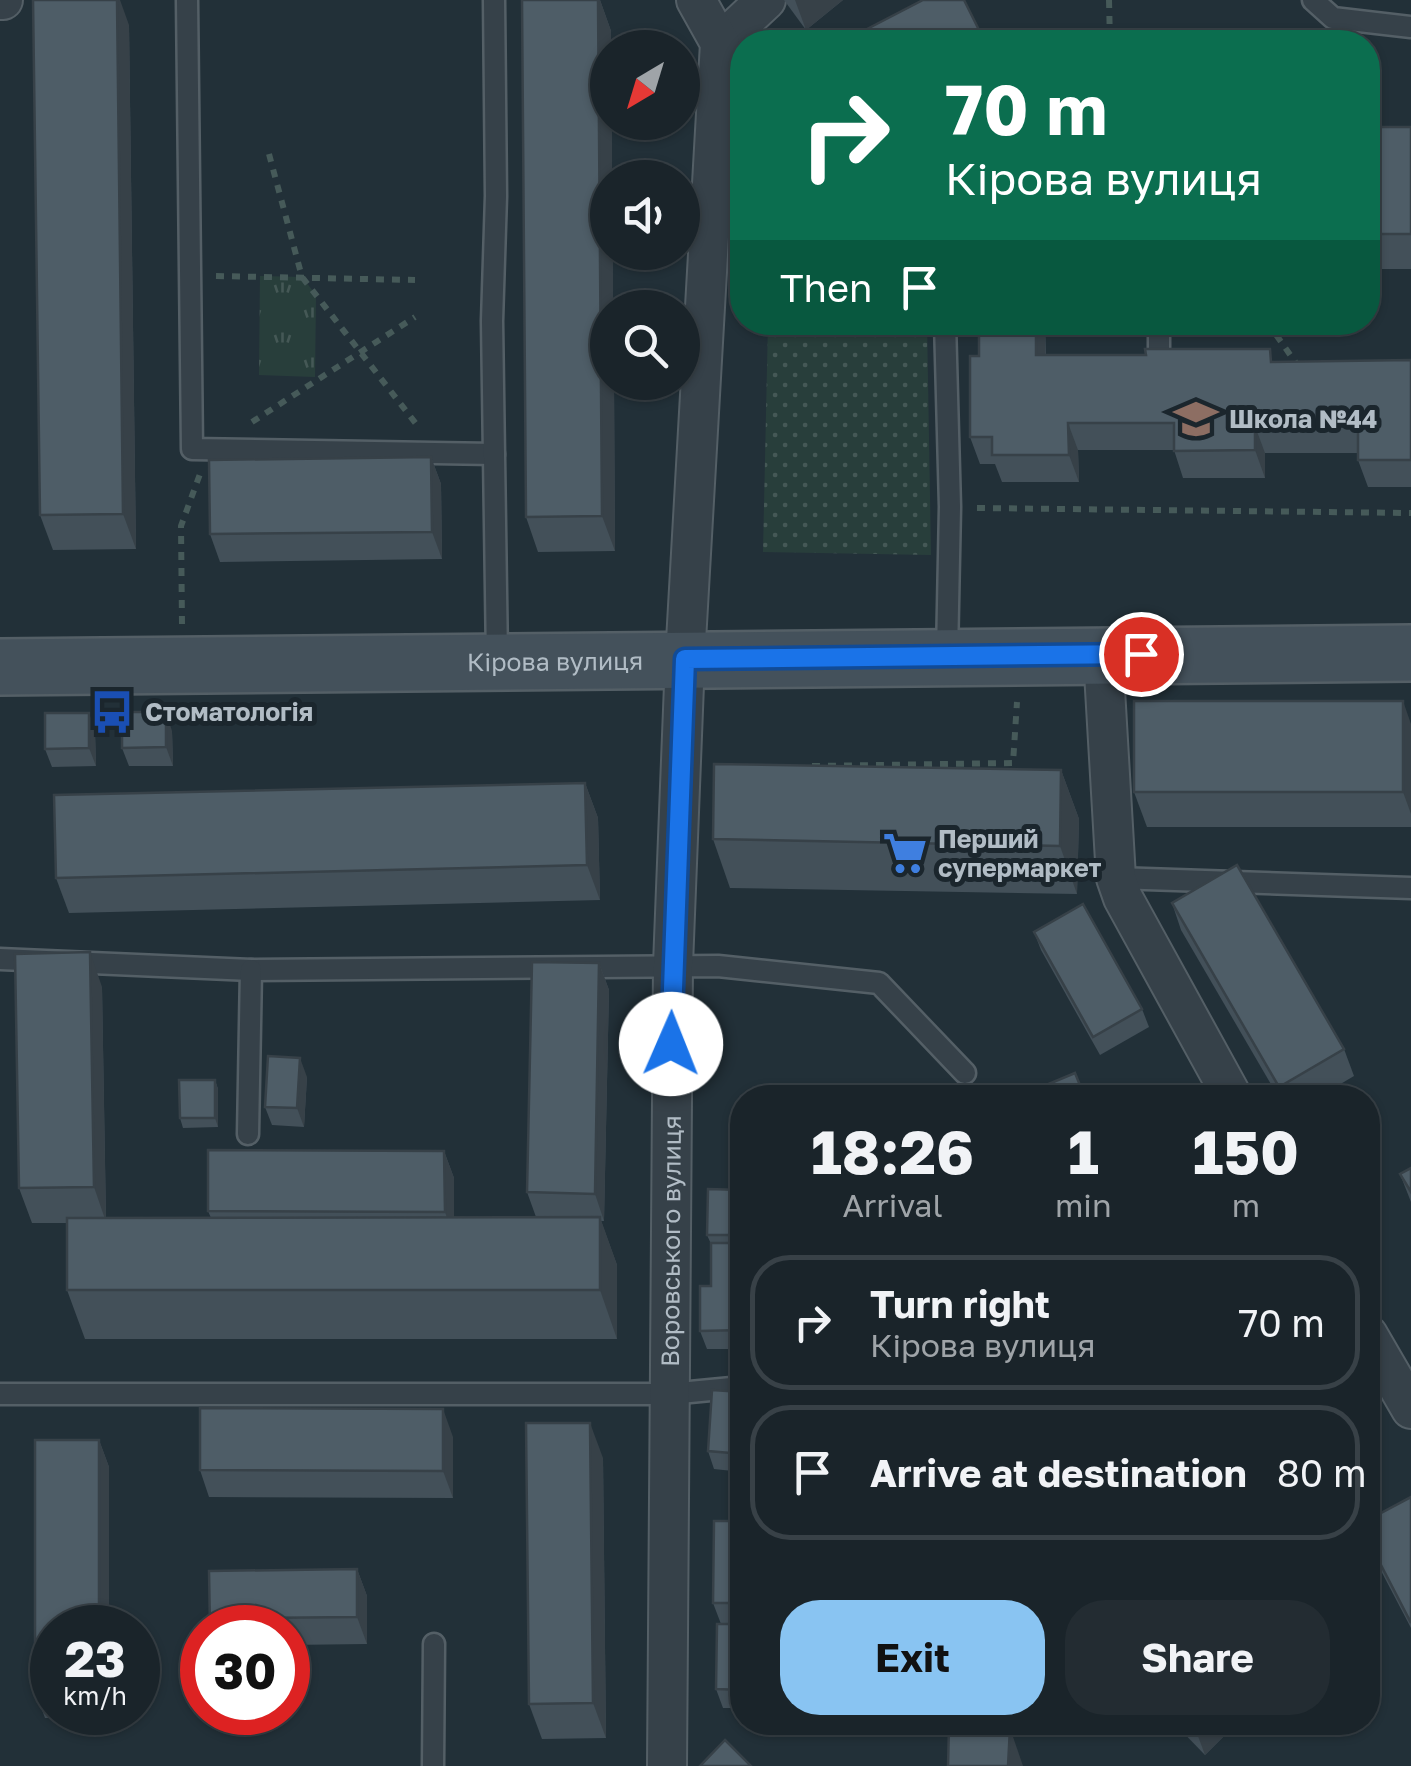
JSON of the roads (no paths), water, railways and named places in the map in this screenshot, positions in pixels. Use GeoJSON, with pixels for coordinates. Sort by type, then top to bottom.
{"type":"FeatureCollection","features":[{"type":"Feature","properties":{"kind":"street"},"geometry":{"type":"LineString","coordinates":[[696,0],[720,43],[730,34]]}},
{"type":"Feature","properties":{"kind":"street"},"geometry":{"type":"LineString","coordinates":[[734,30],[766,0]]}},
{"type":"Feature","properties":{"kind":"street","name":"Воровського вулиця"},"geometry":{"type":"LineString","coordinates":[[667,1766],[673,965],[685,659],[720,43]]}},
{"type":"Feature","properties":{"kind":"street","name":"Кірова вулиця"},"geometry":{"type":"LineString","coordinates":[[0,668],[1411,652]]}},
{"type":"Feature","properties":{"kind":"street"},"geometry":{"type":"LineString","coordinates":[[1102,655],[1116,878],[1122,898],[1226,1085]]}},
{"type":"Feature","properties":{"kind":"street"},"geometry":{"type":"LineString","coordinates":[[1380,1356],[1411,1409]]}},
{"type":"Feature","properties":{"kind":"lane"},"geometry":{"type":"LineString","coordinates":[[186,0],[192,450],[494,454]]}},
{"type":"Feature","properties":{"kind":"lane"},"geometry":{"type":"LineString","coordinates":[[494,0],[496,196],[492,321],[497,661]]}},
{"type":"Feature","properties":{"kind":"lane"},"geometry":{"type":"LineString","coordinates":[[1314,0],[1334,18],[1411,27]]}},
{"type":"Feature","properties":{"kind":"lane"},"geometry":{"type":"LineString","coordinates":[[944,335],[950,507],[947,656]]}},
{"type":"Feature","properties":{"kind":"lane"},"geometry":{"type":"LineString","coordinates":[[1159,335],[1159,364],[1198,364]]}},
{"type":"Feature","properties":{"kind":"lane"},"geometry":{"type":"LineString","coordinates":[[1116,878],[1411,888]]}},
{"type":"Feature","properties":{"kind":"lane"},"geometry":{"type":"LineString","coordinates":[[0,960],[251,970],[718,966],[880,983],[965,1073]]}},
{"type":"Feature","properties":{"kind":"lane"},"geometry":{"type":"LineString","coordinates":[[248,1134],[251,970]]}},
{"type":"Feature","properties":{"kind":"lane"},"geometry":{"type":"LineString","coordinates":[[0,1394],[669,1394],[730,1388]]}},
{"type":"Feature","properties":{"kind":"lane"},"geometry":{"type":"LineString","coordinates":[[433,1766],[434,1644]]}},
{"type":"Feature","properties":{"kind":"place","name":"Школа №44"},"geometry":{"type":"Point","coordinates":[1196,419]}},
{"type":"Feature","properties":{"kind":"place","name":"Стоматологія"},"geometry":{"type":"Point","coordinates":[112,712]}},
{"type":"Feature","properties":{"kind":"place","name":"Перший супермаркет"},"geometry":{"type":"Point","coordinates":[905,853]}}]}
